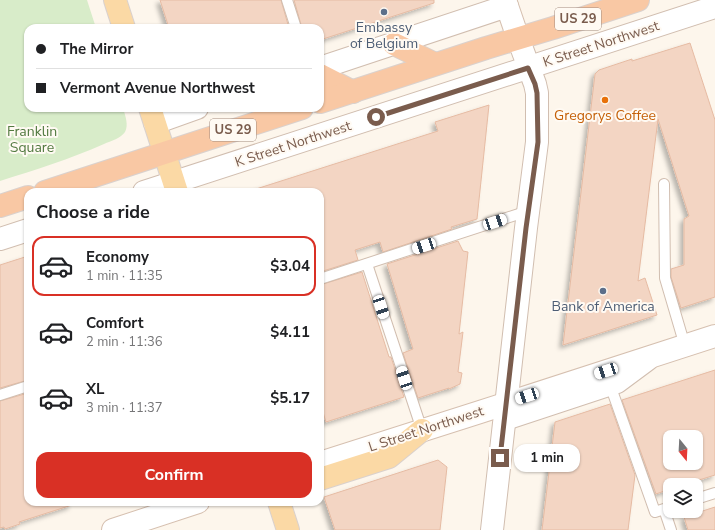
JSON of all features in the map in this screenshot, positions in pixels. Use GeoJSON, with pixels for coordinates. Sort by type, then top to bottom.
{"type":"FeatureCollection","features":[{"type":"Feature","properties":{"kind":"highway","name":"US 29"},"geometry":{"type":"LineString","coordinates":[[324,101],[638,0]]}},
{"type":"Feature","properties":{"kind":"highway"},"geometry":{"type":"LineString","coordinates":[[394,44],[435,64]]}},
{"type":"Feature","properties":{"kind":"highway"},"geometry":{"type":"LineString","coordinates":[[324,78],[353,92]]}},
{"type":"Feature","properties":{"kind":"highway","name":"US 29"},"geometry":{"type":"LineString","coordinates":[[57,188],[290,112]]}},
{"type":"Feature","properties":{"kind":"highway"},"geometry":{"type":"LineString","coordinates":[[0,206],[24,198]]}},
{"type":"Feature","properties":{"kind":"main road"},"geometry":{"type":"LineString","coordinates":[[115,0],[123,24]]}},
{"type":"Feature","properties":{"kind":"main road"},"geometry":{"type":"LineString","coordinates":[[152,115],[176,187]]}},
{"type":"Feature","properties":{"kind":"main road"},"geometry":{"type":"LineString","coordinates":[[324,478],[389,457],[422,430]]}},
{"type":"Feature","properties":{"kind":"main road"},"geometry":{"type":"LineString","coordinates":[[280,506],[288,530]]}},
{"type":"Feature","properties":{"kind":"street"},"geometry":{"type":"LineString","coordinates":[[324,67],[394,44],[506,3],[535,84],[537,93],[538,142],[528,212],[492,530]]}},
{"type":"Feature","properties":{"kind":"street","name":"K Street Northwest"},"geometry":{"type":"LineString","coordinates":[[176,187],[528,68],[715,7]]}},
{"type":"Feature","properties":{"kind":"street"},"geometry":{"type":"LineString","coordinates":[[152,115],[171,112]]}},
{"type":"Feature","properties":{"kind":"street"},"geometry":{"type":"LineString","coordinates":[[0,239],[24,231]]}},
{"type":"Feature","properties":{"kind":"street","name":"L Street Northwest"},"geometry":{"type":"LineString","coordinates":[[324,462],[422,430],[506,411],[608,378],[653,356],[715,336]]}},
{"type":"Feature","properties":{"kind":"street"},"geometry":{"type":"LineString","coordinates":[[113,530],[186,506]]}},
{"type":"Feature","properties":{"kind":"lane"},"geometry":{"type":"LineString","coordinates":[[287,0],[295,24]]}},
{"type":"Feature","properties":{"kind":"lane"},"geometry":{"type":"LineString","coordinates":[[664,184],[665,278],[685,346]]}},
{"type":"Feature","properties":{"kind":"lane"},"geometry":{"type":"LineString","coordinates":[[324,279],[528,212]]}},
{"type":"Feature","properties":{"kind":"lane"},"geometry":{"type":"LineString","coordinates":[[367,264],[422,430]]}},
{"type":"Feature","properties":{"kind":"lane"},"geometry":{"type":"LineString","coordinates":[[608,378],[655,512],[663,509]]}},
{"type":"Feature","properties":{"kind":"lane"},"geometry":{"type":"LineString","coordinates":[[0,395],[24,387]]}},
{"type":"Feature","properties":{"kind":"lane"},"geometry":{"type":"LineString","coordinates":[[703,496],[715,492]]}},
{"type":"Feature","properties":{"kind":"lane"},"geometry":{"type":"LineString","coordinates":[[669,518],[671,530]]}},
{"type":"Feature","properties":{"kind":"green space","name":"Franklin Square"},"geometry":{"type":"Polygon","coordinates":[[[0,0],[87,0],[95,24],[24,24],[24,112],[124,112],[127,123],[125,132],[116,139],[78,155],[0,181],[0,0]]]}},
{"type":"Feature","properties":{"kind":"building"},"geometry":{"type":"Polygon","coordinates":[[[160,0],[281,0],[288,24],[168,24],[160,0]]]}},
{"type":"Feature","properties":{"kind":"building"},"geometry":{"type":"Polygon","coordinates":[[[294,0],[434,0],[434,3],[324,39],[324,24],[301,24],[294,0]]]}},
{"type":"Feature","properties":{"kind":"building"},"geometry":{"type":"Polygon","coordinates":[[[690,43],[715,120],[715,297],[681,308],[671,277],[671,269],[684,265],[684,219],[689,216],[658,119],[638,281],[645,278],[657,315],[563,345],[595,74],[599,70],[632,59],[632,61],[690,43]]]}},
{"type":"Feature","properties":{"kind":"building"},"geometry":{"type":"Polygon","coordinates":[[[489,105],[477,219],[451,227],[452,229],[383,252],[380,242],[355,250],[358,260],[324,271],[324,188],[259,188],[438,131],[435,122],[489,105]]]}},
{"type":"Feature","properties":{"kind":"building"},"geometry":{"type":"Polygon","coordinates":[[[458,241],[463,251],[468,252],[459,334],[463,332],[458,372],[462,373],[460,384],[449,389],[418,398],[403,353],[413,349],[387,264],[458,241]]]}},
{"type":"Feature","properties":{"kind":"building"},"geometry":{"type":"Polygon","coordinates":[[[24,257],[24,381],[0,388],[0,265],[24,257]]]}},
{"type":"Feature","properties":{"kind":"building"},"geometry":{"type":"Polygon","coordinates":[[[362,272],[389,357],[391,357],[404,397],[326,422],[324,416],[324,284],[362,272]]]}},
{"type":"Feature","properties":{"kind":"building"},"geometry":{"type":"Polygon","coordinates":[[[715,370],[715,475],[703,479],[663,478],[663,492],[656,494],[622,400],[715,370]]]}},
{"type":"Feature","properties":{"kind":"building"},"geometry":{"type":"Polygon","coordinates":[[[24,394],[24,506],[69,506],[19,522],[20,524],[5,529],[4,527],[0,528],[0,401],[24,394]]]}},
{"type":"Feature","properties":{"kind":"building"},"geometry":{"type":"Polygon","coordinates":[[[610,404],[635,475],[628,530],[542,530],[555,422],[610,404]]]}},
{"type":"Feature","properties":{"kind":"building"},"geometry":{"type":"Polygon","coordinates":[[[438,460],[447,467],[440,530],[335,530],[324,497],[438,460]]]}},
{"type":"Feature","properties":{"kind":"building"},"geometry":{"type":"Polygon","coordinates":[[[715,507],[715,530],[688,530],[684,518],[703,518],[703,511],[715,507]]]}},
{"type":"Feature","properties":{"kind":"place","name":"Embassy of Belgium"},"geometry":{"type":"Point","coordinates":[384,12]}},
{"type":"Feature","properties":{"kind":"place","name":"Gregorys Coffee"},"geometry":{"type":"Point","coordinates":[605,100]}},
{"type":"Feature","properties":{"kind":"place","name":"Bank of America"},"geometry":{"type":"Point","coordinates":[603,291]}},
{"type":"Feature","properties":{"kind":"route"},"geometry":{"type":"LineString","coordinates":[[376,117],[528,68],[535,84],[537,93],[538,142],[526,228],[500,458]]}}]}
